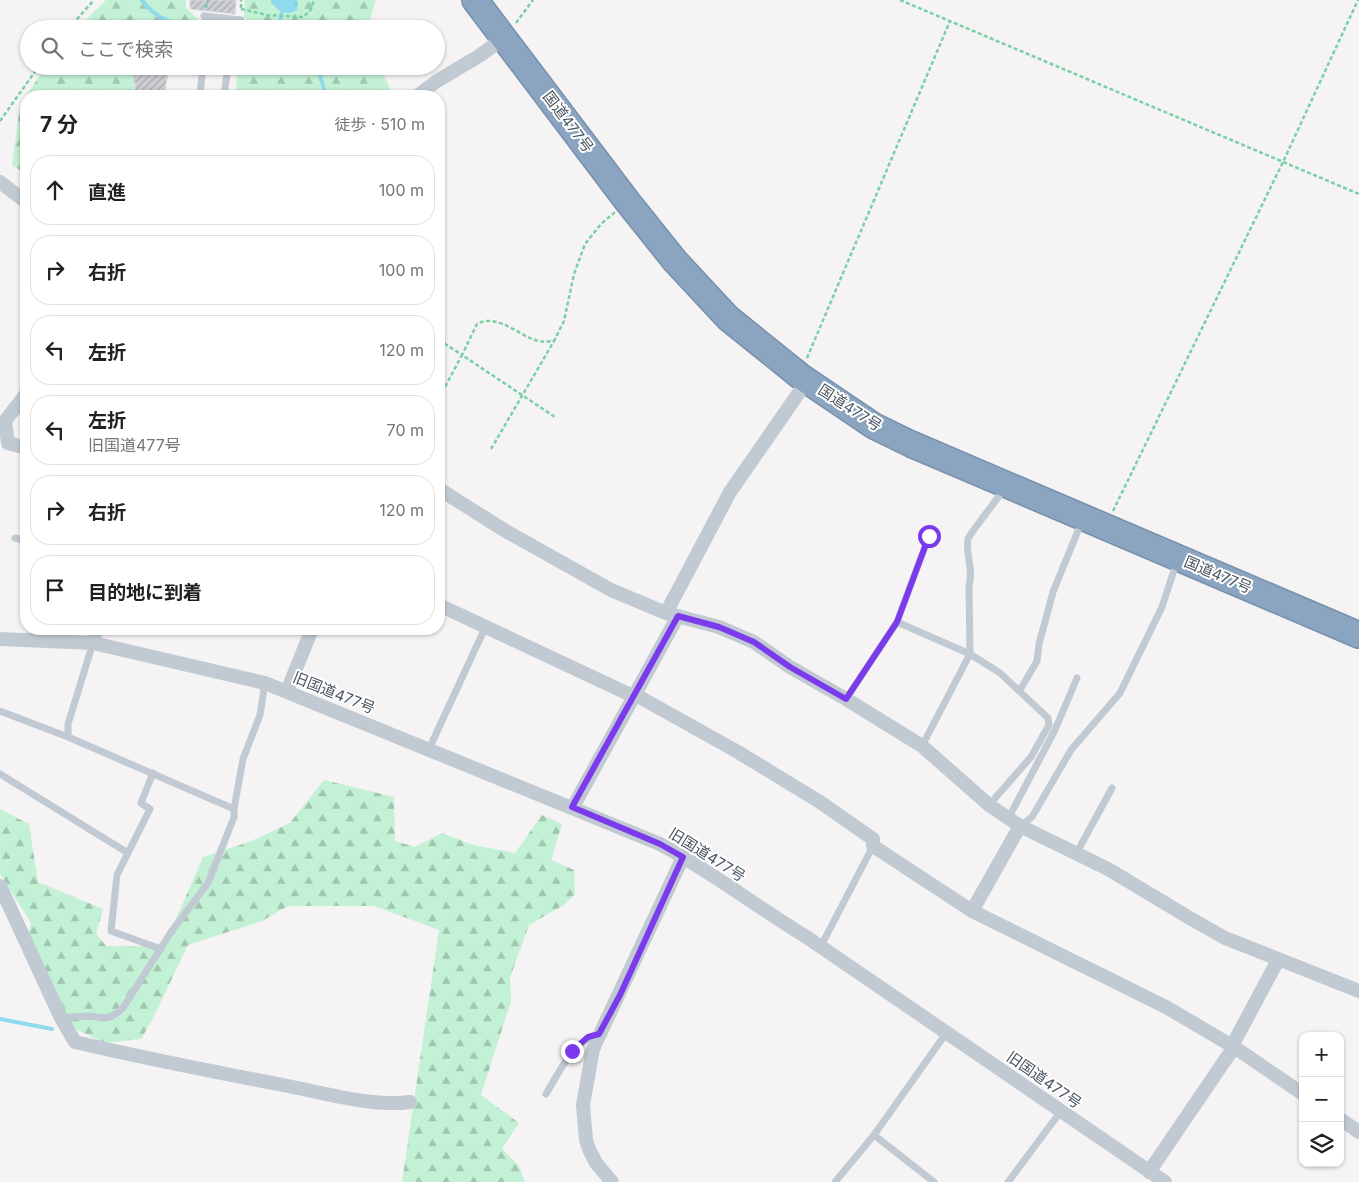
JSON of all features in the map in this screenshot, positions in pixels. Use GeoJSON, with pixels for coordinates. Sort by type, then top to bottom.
{"type":"FeatureCollection","features":[{"type":"Feature","properties":{"kind":"highway","name":"国道477号"},"geometry":{"type":"LineString","coordinates":[[475,0],[627,201],[675,261],[728,318],[803,378],[874,426],[910,444],[1095,521],[1359,635]]}},
{"type":"Feature","properties":{"kind":"street"},"geometry":{"type":"LineString","coordinates":[[425,90],[504,38]]}},
{"type":"Feature","properties":{"kind":"street"},"geometry":{"type":"LineString","coordinates":[[0,182],[20,197]]}},
{"type":"Feature","properties":{"kind":"street"},"geometry":{"type":"LineString","coordinates":[[572,807],[634,695],[730,492],[803,378]]}},
{"type":"Feature","properties":{"kind":"street"},"geometry":{"type":"LineString","coordinates":[[20,401],[3,420],[4,447],[20,448]]}},
{"type":"Feature","properties":{"kind":"street"},"geometry":{"type":"LineString","coordinates":[[445,493],[504,530],[610,590],[672,614],[719,627],[754,642],[790,667],[922,746],[989,805],[1014,823],[1108,868],[1218,934],[1278,960],[1359,991]]}},
{"type":"Feature","properties":{"kind":"street"},"geometry":{"type":"LineString","coordinates":[[445,608],[634,695],[730,748],[820,802],[873,839],[873,846],[972,911],[1166,1007],[1233,1046],[1299,1091]]}},
{"type":"Feature","properties":{"kind":"street"},"geometry":{"type":"LineString","coordinates":[[93,644],[95,635]]}},
{"type":"Feature","properties":{"kind":"street"},"geometry":{"type":"LineString","coordinates":[[287,691],[310,635]]}},
{"type":"Feature","properties":{"kind":"street","name":"旧国道477号"},"geometry":{"type":"LineString","coordinates":[[0,639],[93,644],[265,682],[660,844],[821,946],[1165,1182]]}},
{"type":"Feature","properties":{"kind":"street"},"geometry":{"type":"LineString","coordinates":[[972,911],[1014,823]]}},
{"type":"Feature","properties":{"kind":"street"},"geometry":{"type":"LineString","coordinates":[[612,1182],[596,1163],[589,1149],[583,1122],[586,1086],[593,1049],[620,995],[683,857]]}},
{"type":"Feature","properties":{"kind":"street"},"geometry":{"type":"LineString","coordinates":[[0,886],[61,1018],[75,1042],[140,1057],[343,1097],[395,1104],[410,1102]]}},
{"type":"Feature","properties":{"kind":"street"},"geometry":{"type":"LineString","coordinates":[[1149,1172],[1233,1046],[1278,960]]}},
{"type":"Feature","properties":{"kind":"street"},"geometry":{"type":"LineString","coordinates":[[1344,1122],[1359,1132]]}},
{"type":"Feature","properties":{"kind":"lane"},"geometry":{"type":"LineString","coordinates":[[206,20],[204,16],[241,20]]}},
{"type":"Feature","properties":{"kind":"lane"},"geometry":{"type":"LineString","coordinates":[[201,90],[202,75]]}},
{"type":"Feature","properties":{"kind":"lane"},"geometry":{"type":"LineString","coordinates":[[225,90],[227,75]]}},
{"type":"Feature","properties":{"kind":"lane"},"geometry":{"type":"LineString","coordinates":[[922,746],[970,654],[969,586],[971,566],[968,538],[1008,485]]}},
{"type":"Feature","properties":{"kind":"lane"},"geometry":{"type":"LineString","coordinates":[[1020,690],[1037,661],[1039,644],[1053,592],[1095,521]]}},
{"type":"Feature","properties":{"kind":"lane"},"geometry":{"type":"LineString","coordinates":[[846,699],[897,622],[929,536]]}},
{"type":"Feature","properties":{"kind":"lane"},"geometry":{"type":"LineString","coordinates":[[15,538],[20,539]]}},
{"type":"Feature","properties":{"kind":"lane"},"geometry":{"type":"LineString","coordinates":[[1014,823],[1032,817],[1071,750],[1120,693],[1162,607],[1178,558]]}},
{"type":"Feature","properties":{"kind":"lane"},"geometry":{"type":"LineString","coordinates":[[897,622],[970,654],[1000,672],[1048,718],[1050,725],[1031,757],[989,805]]}},
{"type":"Feature","properties":{"kind":"lane"},"geometry":{"type":"LineString","coordinates":[[429,749],[485,628]]}},
{"type":"Feature","properties":{"kind":"lane"},"geometry":{"type":"LineString","coordinates":[[68,736],[68,724],[93,644]]}},
{"type":"Feature","properties":{"kind":"lane"},"geometry":{"type":"LineString","coordinates":[[1014,823],[1077,678]]}},
{"type":"Feature","properties":{"kind":"lane"},"geometry":{"type":"LineString","coordinates":[[61,1018],[91,1016],[100,1019],[113,1017],[123,1008],[171,932],[208,884],[234,818],[243,759],[260,715],[265,682]]}},
{"type":"Feature","properties":{"kind":"lane"},"geometry":{"type":"LineString","coordinates":[[0,711],[68,736],[234,809]]}},
{"type":"Feature","properties":{"kind":"lane"},"geometry":{"type":"LineString","coordinates":[[153,773],[140,803],[150,809],[117,876],[111,931],[160,949]]}},
{"type":"Feature","properties":{"kind":"lane"},"geometry":{"type":"LineString","coordinates":[[0,774],[128,853]]}},
{"type":"Feature","properties":{"kind":"lane"},"geometry":{"type":"LineString","coordinates":[[1076,854],[1112,788]]}},
{"type":"Feature","properties":{"kind":"lane"},"geometry":{"type":"LineString","coordinates":[[821,946],[873,846]]}},
{"type":"Feature","properties":{"kind":"lane"},"geometry":{"type":"LineString","coordinates":[[835,1182],[874,1135],[947,1032]]}},
{"type":"Feature","properties":{"kind":"lane"},"geometry":{"type":"LineString","coordinates":[[546,1094],[572,1051],[588,1037],[599,1034]]}},
{"type":"Feature","properties":{"kind":"lane"},"geometry":{"type":"LineString","coordinates":[[1008,1182],[1061,1111]]}},
{"type":"Feature","properties":{"kind":"lane"},"geometry":{"type":"LineString","coordinates":[[874,1135],[934,1182]]}},
{"type":"Feature","properties":{"kind":"path"},"geometry":{"type":"LineString","coordinates":[[76,20],[94,0]]}},
{"type":"Feature","properties":{"kind":"path"},"geometry":{"type":"LineString","coordinates":[[241,9],[267,15],[304,17],[310,11],[314,0]]}},
{"type":"Feature","properties":{"kind":"path"},"geometry":{"type":"LineString","coordinates":[[504,38],[533,0]]}},
{"type":"Feature","properties":{"kind":"path"},"geometry":{"type":"LineString","coordinates":[[900,0],[1359,194]]}},
{"type":"Feature","properties":{"kind":"path"},"geometry":{"type":"LineString","coordinates":[[1095,521],[1282,162],[1358,0]]}},
{"type":"Feature","properties":{"kind":"path"},"geometry":{"type":"LineString","coordinates":[[803,378],[950,21]]}},
{"type":"Feature","properties":{"kind":"path"},"geometry":{"type":"LineString","coordinates":[[22,90],[33,75]]}},
{"type":"Feature","properties":{"kind":"path"},"geometry":{"type":"LineString","coordinates":[[0,121],[20,93]]}},
{"type":"Feature","properties":{"kind":"path"},"geometry":{"type":"LineString","coordinates":[[491,449],[554,341],[564,320],[574,274],[585,244],[601,224],[627,201]]}},
{"type":"Feature","properties":{"kind":"path"},"geometry":{"type":"LineString","coordinates":[[445,387],[477,324],[482,321],[499,322],[540,342],[554,341]]}},
{"type":"Feature","properties":{"kind":"path"},"geometry":{"type":"LineString","coordinates":[[445,344],[555,417]]}},
{"type":"Feature","properties":{"kind":"green space"},"geometry":{"type":"Polygon","coordinates":[[[106,0],[186,0],[186,8],[199,20],[158,19],[86,20],[106,0]]]}},
{"type":"Feature","properties":{"kind":"green space"},"geometry":{"type":"Polygon","coordinates":[[[245,0],[376,0],[370,20],[247,20],[244,17],[245,0]]]}},
{"type":"Feature","properties":{"kind":"green space"},"geometry":{"type":"Polygon","coordinates":[[[40,75],[142,75],[138,90],[30,90],[40,75]]]}},
{"type":"Feature","properties":{"kind":"green space"},"geometry":{"type":"Polygon","coordinates":[[[237,75],[384,75],[390,90],[236,90],[237,75]]]}},
{"type":"Feature","properties":{"kind":"green space"},"geometry":{"type":"Polygon","coordinates":[[[20,106],[20,170],[12,165],[20,106]]]}},
{"type":"Feature","properties":{"kind":"green space"},"geometry":{"type":"Polygon","coordinates":[[[324,780],[394,797],[395,841],[415,847],[442,833],[473,845],[515,853],[542,815],[562,824],[551,860],[574,870],[575,894],[564,905],[529,925],[510,978],[511,1001],[481,1095],[519,1123],[502,1149],[519,1166],[525,1182],[402,1182],[439,930],[374,906],[288,906],[262,921],[188,945],[141,1039],[104,1043],[74,1028],[25,949],[31,923],[0,874],[0,809],[29,824],[38,882],[103,909],[96,934],[106,946],[162,946],[203,857],[249,842],[290,823],[324,780]]]}},
{"type":"Feature","properties":{"kind":"water"},"geometry":{"type":"Polygon","coordinates":[[[271,0],[298,0],[297,10],[289,13],[283,12],[271,0]]]}},
{"type":"Feature","properties":{"kind":"building"},"geometry":{"type":"Polygon","coordinates":[[[190,0],[236,0],[235,14],[190,9],[190,0]]]}},
{"type":"Feature","properties":{"kind":"building"},"geometry":{"type":"Polygon","coordinates":[[[134,75],[168,75],[165,90],[135,90],[136,83],[133,83],[134,75]]]}},
{"type":"Feature","properties":{"kind":"waterway"},"geometry":{"type":"LineString","coordinates":[[142,0],[154,13],[166,20]]}},
{"type":"Feature","properties":{"kind":"waterway"},"geometry":{"type":"LineString","coordinates":[[280,20],[282,12]]}},
{"type":"Feature","properties":{"kind":"waterway"},"geometry":{"type":"LineString","coordinates":[[320,75],[324,90]]}},
{"type":"Feature","properties":{"kind":"waterway"},"geometry":{"type":"LineString","coordinates":[[0,1019],[52,1029]]}},
{"type":"Feature","properties":{"kind":"route"},"geometry":{"type":"LineString","coordinates":[[572,1051],[588,1037],[599,1034],[620,995],[662,899],[683,857],[660,844],[572,807],[678,616],[719,627],[754,642],[790,667],[846,699],[897,622],[929,536]]}}]}
